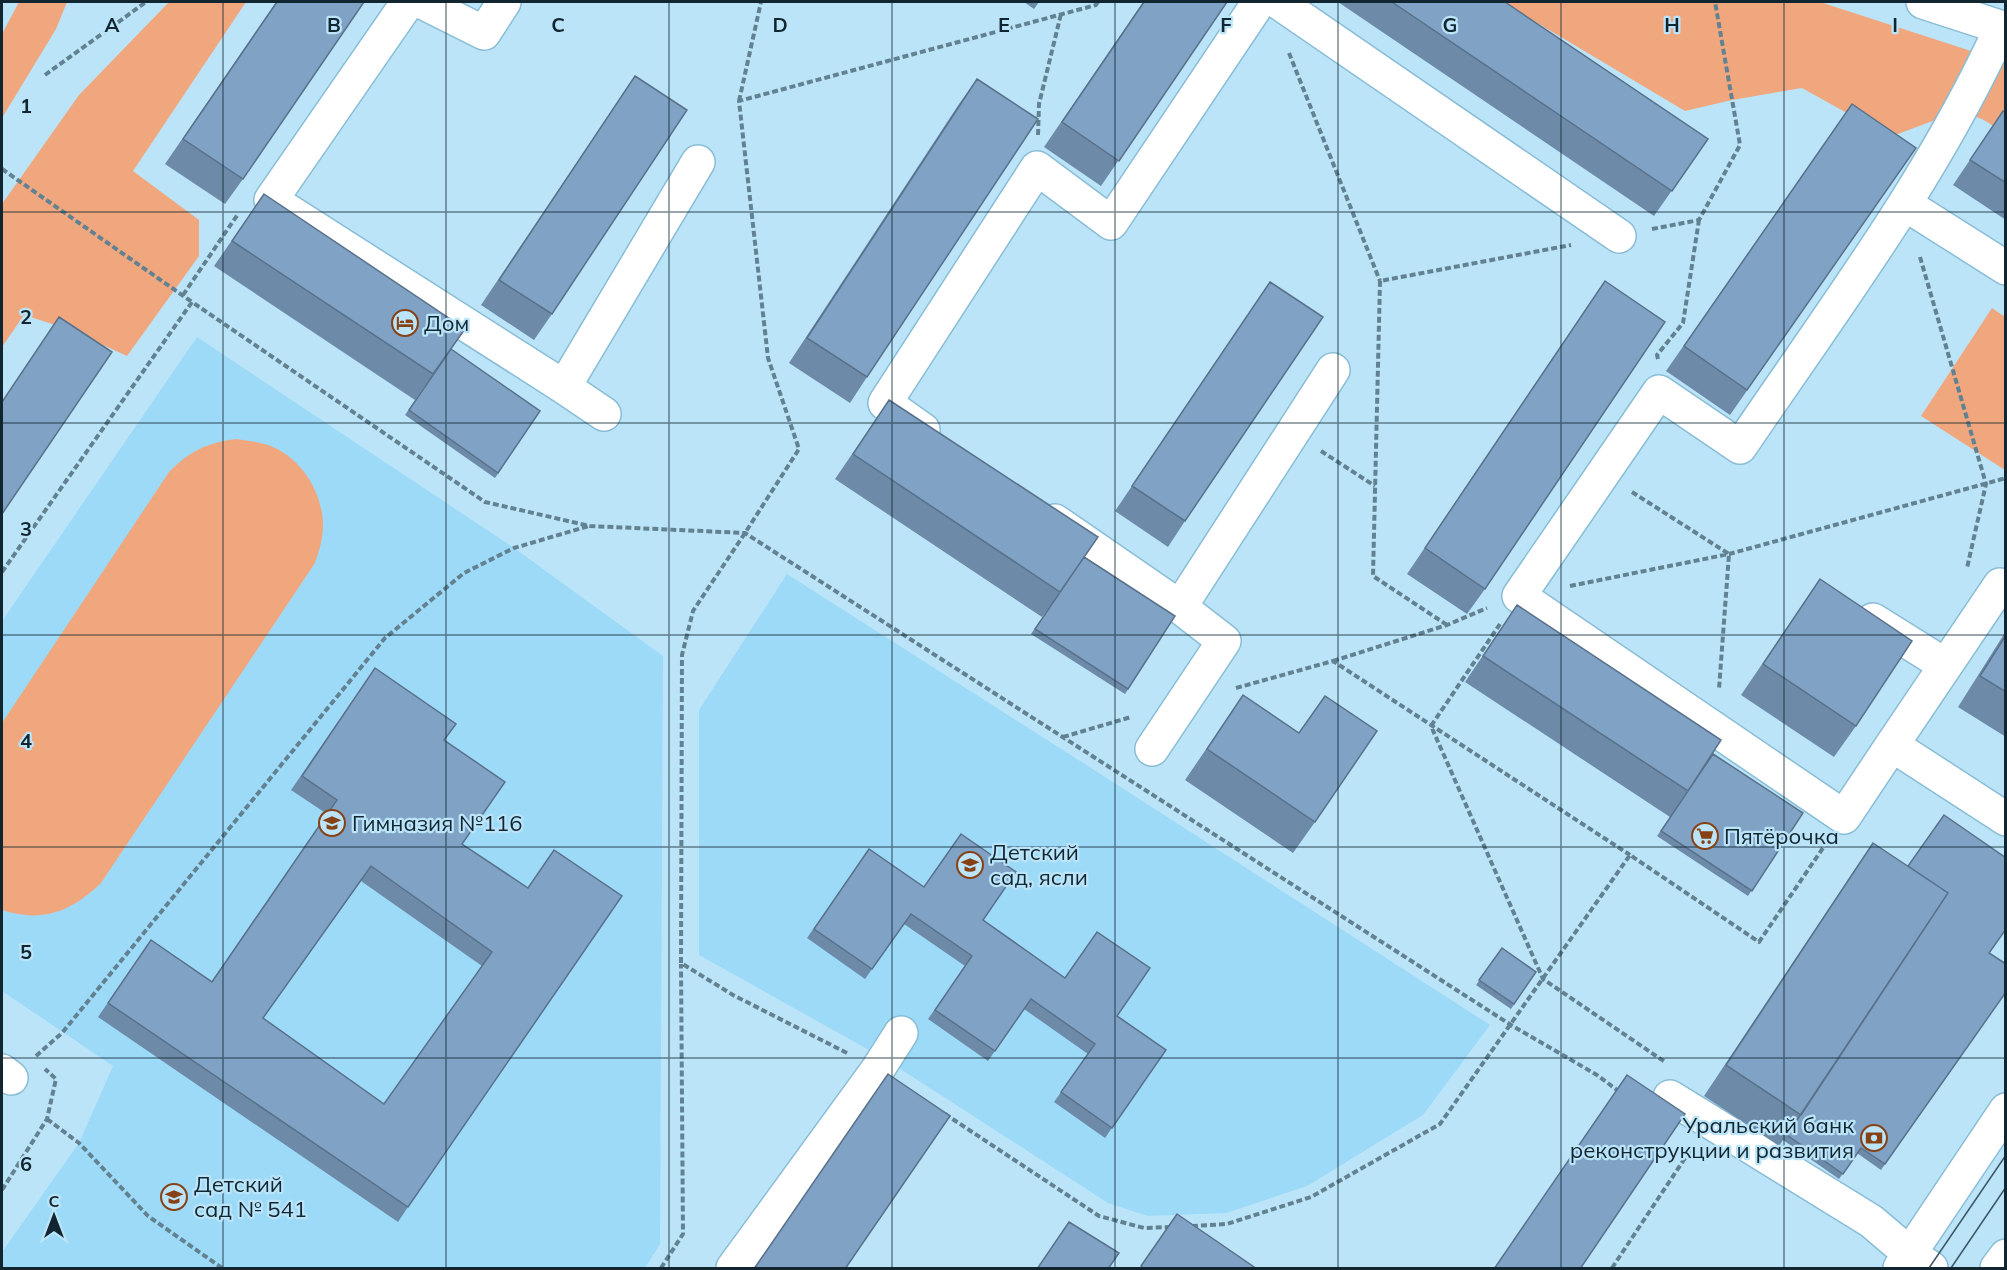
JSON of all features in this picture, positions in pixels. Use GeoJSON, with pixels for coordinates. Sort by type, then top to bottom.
{"type":"FeatureCollection","features":[{"type":"Feature","properties":{"kind":"street"},"geometry":{"type":"LineString","coordinates":[[408,2],[271,200],[604,414]]}},
{"type":"Feature","properties":{"kind":"street"},"geometry":{"type":"LineString","coordinates":[[422,2],[484,33],[504,2]]}},
{"type":"Feature","properties":{"kind":"street"},"geometry":{"type":"LineString","coordinates":[[944,444],[885,403],[1037,168],[1111,223],[1259,2]]}},
{"type":"Feature","properties":{"kind":"street"},"geometry":{"type":"LineString","coordinates":[[1278,2],[1619,236]]}},
{"type":"Feature","properties":{"kind":"street"},"geometry":{"type":"LineString","coordinates":[[1923,2],[2003,29],[1905,204],[1740,447],[1659,392],[1519,596],[1844,817],[2000,585],[2006,589]]}},
{"type":"Feature","properties":{"kind":"street"},"geometry":{"type":"LineString","coordinates":[[564,387],[698,162]]}},
{"type":"Feature","properties":{"kind":"street"},"geometry":{"type":"LineString","coordinates":[[1905,204],[2006,268]]}},
{"type":"Feature","properties":{"kind":"street"},"geometry":{"type":"LineString","coordinates":[[1180,607],[1333,370]]}},
{"type":"Feature","properties":{"kind":"street"},"geometry":{"type":"LineString","coordinates":[[1032,505],[1180,607],[1224,641],[1152,749]]}},
{"type":"Feature","properties":{"kind":"street"},"geometry":{"type":"LineString","coordinates":[[1851,605],[1945,665]]}},
{"type":"Feature","properties":{"kind":"street"},"geometry":{"type":"LineString","coordinates":[[1892,745],[2006,819]]}},
{"type":"Feature","properties":{"kind":"street"},"geometry":{"type":"LineString","coordinates":[[732,1269],[878,1069],[901,1033]]}},
{"type":"Feature","properties":{"kind":"street"},"geometry":{"type":"LineString","coordinates":[[1670,1097],[1871,1221],[1914,1264],[2006,1110]]}},
{"type":"Feature","properties":{"kind":"street"},"geometry":{"type":"LineString","coordinates":[[1997,1269],[2006,1256]]}},
{"type":"Feature","properties":{"kind":"path"},"geometry":{"type":"LineString","coordinates":[[45,75],[146,2]]}},
{"type":"Feature","properties":{"kind":"path"},"geometry":{"type":"LineString","coordinates":[[661,1269],[683,1234],[682,655],[693,611],[799,449],[768,358],[739,101],[761,2]]}},
{"type":"Feature","properties":{"kind":"path"},"geometry":{"type":"LineString","coordinates":[[739,101],[1096,5],[1098,2]]}},
{"type":"Feature","properties":{"kind":"path"},"geometry":{"type":"LineString","coordinates":[[1659,392],[1658,355],[1683,323],[1699,219],[1740,145],[1715,2]]}},
{"type":"Feature","properties":{"kind":"path"},"geometry":{"type":"LineString","coordinates":[[1037,168],[1039,104],[1061,14]]}},
{"type":"Feature","properties":{"kind":"path"},"geometry":{"type":"LineString","coordinates":[[1286,44],[1380,281],[1373,576],[1447,625]]}},
{"type":"Feature","properties":{"kind":"path"},"geometry":{"type":"LineString","coordinates":[[2,169],[485,502],[590,526],[745,533],[1511,1025],[1597,1075]]}},
{"type":"Feature","properties":{"kind":"path"},"geometry":{"type":"LineString","coordinates":[[183,295],[248,200],[271,200]]}},
{"type":"Feature","properties":{"kind":"path"},"geometry":{"type":"LineString","coordinates":[[1905,204],[1986,484],[1965,574]]}},
{"type":"Feature","properties":{"kind":"path"},"geometry":{"type":"LineString","coordinates":[[1380,281],[1699,219]]}},
{"type":"Feature","properties":{"kind":"path"},"geometry":{"type":"LineString","coordinates":[[2,572],[192,302]]}},
{"type":"Feature","properties":{"kind":"path"},"geometry":{"type":"LineString","coordinates":[[1293,433],[1375,486]]}},
{"type":"Feature","properties":{"kind":"path"},"geometry":{"type":"LineString","coordinates":[[1604,473],[1729,554]]}},
{"type":"Feature","properties":{"kind":"path"},"geometry":{"type":"LineString","coordinates":[[1062,737],[1333,661],[1447,625],[1519,596],[1729,554],[2006,478]]}},
{"type":"Feature","properties":{"kind":"path"},"geometry":{"type":"LineString","coordinates":[[15,1069],[62,1033],[385,638],[464,573],[514,548],[590,526]]}},
{"type":"Feature","properties":{"kind":"path"},"geometry":{"type":"LineString","coordinates":[[1716,730],[1729,554]]}},
{"type":"Feature","properties":{"kind":"path"},"geometry":{"type":"LineString","coordinates":[[1431,726],[1519,596]]}},
{"type":"Feature","properties":{"kind":"path"},"geometry":{"type":"LineString","coordinates":[[1333,661],[1760,942],[1844,817]]}},
{"type":"Feature","properties":{"kind":"path"},"geometry":{"type":"LineString","coordinates":[[1431,726],[1543,979],[1685,1075],[1670,1097]]}},
{"type":"Feature","properties":{"kind":"path"},"geometry":{"type":"LineString","coordinates":[[1191,1226],[1227,1224],[1311,1197],[1440,1124],[1630,855]]}},
{"type":"Feature","properties":{"kind":"path"},"geometry":{"type":"LineString","coordinates":[[681,963],[733,995],[878,1069]]}},
{"type":"Feature","properties":{"kind":"path"},"geometry":{"type":"LineString","coordinates":[[2,1190],[47,1119],[56,1079]]}},
{"type":"Feature","properties":{"kind":"path"},"geometry":{"type":"LineString","coordinates":[[936,1108],[1099,1216],[1144,1228],[1180,1227]]}},
{"type":"Feature","properties":{"kind":"path"},"geometry":{"type":"LineString","coordinates":[[47,1119],[79,1143],[148,1216],[222,1269]]}},
{"type":"Feature","properties":{"kind":"path"},"geometry":{"type":"LineString","coordinates":[[1612,1269],[1695,1144]]}},
{"type":"Feature","properties":{"kind":"shaded area"},"geometry":{"type":"Polygon","coordinates":[[[19,2],[67,2],[56,29],[2,118],[2,34],[19,2]]]}},
{"type":"Feature","properties":{"kind":"shaded area"},"geometry":{"type":"Polygon","coordinates":[[[169,2],[246,2],[133,171],[199,220],[199,256],[127,356],[68,329],[24,315],[2,347],[2,204],[79,95],[169,2]]]}},
{"type":"Feature","properties":{"kind":"shaded area"},"geometry":{"type":"Polygon","coordinates":[[[1502,2],[1820,2],[2005,62],[2005,133],[1982,119],[1959,111],[1890,137],[1802,88],[1685,111],[1502,2]]]}},
{"type":"Feature","properties":{"kind":"shaded area"},"geometry":{"type":"Polygon","coordinates":[[[1992,308],[2005,317],[2005,470],[1921,416],[1992,308]]]}},
{"type":"Feature","properties":{"kind":"shaded area","name":"Гимназия №116"},"geometry":{"type":"Polygon","coordinates":[[[197,337],[514,548],[663,656],[660,1244],[645,1268],[2,1268],[2,1252],[79,1143],[113,1066],[2,991],[2,621],[197,337]]]}},
{"type":"Feature","properties":{"kind":"shaded area"},"geometry":{"type":"Polygon","coordinates":[[[236,439],[264,444],[284,453],[302,469],[309,479],[319,502],[323,526],[322,540],[315,563],[101,883],[67,908],[55,912],[30,915],[2,910],[2,723],[169,472],[199,449],[236,439]]]}},
{"type":"Feature","properties":{"kind":"shaded area","name":"Детский сад, ясли"},"geometry":{"type":"Polygon","coordinates":[[[787,574],[1490,1025],[1423,1115],[1307,1186],[1226,1213],[1148,1216],[1108,1203],[885,1059],[699,955],[699,710],[787,574]]]}},
{"type":"Feature","properties":{"kind":"building"},"geometry":{"type":"Polygon","coordinates":[[[277,2],[364,2],[243,179],[183,139],[277,2]]]}},
{"type":"Feature","properties":{"kind":"building"},"geometry":{"type":"Polygon","coordinates":[[[1144,2],[1227,2],[1119,161],[1062,122],[1144,2]]]}},
{"type":"Feature","properties":{"kind":"building"},"geometry":{"type":"Polygon","coordinates":[[[1392,2],[1505,2],[1708,139],[1672,191],[1392,2]]]}},
{"type":"Feature","properties":{"kind":"building"},"geometry":{"type":"Polygon","coordinates":[[[635,76],[687,110],[552,314],[499,280],[635,76]]]}},
{"type":"Feature","properties":{"kind":"building"},"geometry":{"type":"Polygon","coordinates":[[[977,79],[1038,119],[867,377],[807,338],[977,79]]]}},
{"type":"Feature","properties":{"kind":"building"},"geometry":{"type":"Polygon","coordinates":[[[1852,104],[1916,148],[1747,390],[1684,346],[1852,104]]]}},
{"type":"Feature","properties":{"kind":"building"},"geometry":{"type":"Polygon","coordinates":[[[2003,111],[2006,113],[2006,183],[1970,160],[2003,111]]]}},
{"type":"Feature","properties":{"kind":"building"},"geometry":{"type":"Polygon","coordinates":[[[264,194],[465,329],[433,374],[232,241],[264,194]]]}},
{"type":"Feature","properties":{"kind":"building"},"geometry":{"type":"Polygon","coordinates":[[[1605,281],[1665,322],[1485,589],[1425,548],[1605,281]]]}},
{"type":"Feature","properties":{"kind":"building"},"geometry":{"type":"Polygon","coordinates":[[[1270,282],[1323,317],[1185,521],[1132,486],[1270,282]]]}},
{"type":"Feature","properties":{"kind":"building"},"geometry":{"type":"Polygon","coordinates":[[[59,317],[112,352],[2,514],[2,402],[59,317]]]}},
{"type":"Feature","properties":{"kind":"building"},"geometry":{"type":"Polygon","coordinates":[[[451,349],[540,411],[498,473],[409,410],[451,349]]]}},
{"type":"Feature","properties":{"kind":"building"},"geometry":{"type":"Polygon","coordinates":[[[889,400],[1098,537],[1060,592],[853,454],[889,400]]]}},
{"type":"Feature","properties":{"kind":"building"},"geometry":{"type":"Polygon","coordinates":[[[1084,557],[1175,616],[1128,689],[1035,629],[1084,557]]]}},
{"type":"Feature","properties":{"kind":"building"},"geometry":{"type":"Polygon","coordinates":[[[1820,579],[1912,641],[1856,726],[1763,664],[1820,579]]]}},
{"type":"Feature","properties":{"kind":"building"},"geometry":{"type":"Polygon","coordinates":[[[1517,605],[1721,740],[1688,791],[1483,656],[1517,605]]]}},
{"type":"Feature","properties":{"kind":"building"},"geometry":{"type":"Polygon","coordinates":[[[2006,635],[2006,692],[1980,676],[2006,635]]]}},
{"type":"Feature","properties":{"kind":"building"},"geometry":{"type":"Polygon","coordinates":[[[375,668],[456,724],[444,740],[505,782],[462,844],[528,888],[554,850],[622,896],[408,1207],[108,1003],[151,940],[212,982],[337,800],[302,776],[375,668]],[[371,866],[263,1018],[384,1104],[492,952],[371,866]]]}},
{"type":"Feature","properties":{"kind":"building"},"geometry":{"type":"Polygon","coordinates":[[[1243,695],[1299,733],[1325,696],[1377,731],[1315,822],[1207,749],[1243,695]]]}},
{"type":"Feature","properties":{"kind":"building"},"geometry":{"type":"Polygon","coordinates":[[[1713,754],[1803,813],[1752,891],[1661,831],[1713,754]]]}},
{"type":"Feature","properties":{"kind":"building"},"geometry":{"type":"Polygon","coordinates":[[[1944,815],[2006,858],[2006,929],[1989,953],[2006,964],[2006,992],[1885,1164],[1861,1148],[1843,1174],[1787,1135],[1948,893],[1908,866],[1944,815]]]}},
{"type":"Feature","properties":{"kind":"building"},"geometry":{"type":"Polygon","coordinates":[[[961,834],[1016,872],[983,920],[1065,978],[1097,932],[1150,968],[1117,1016],[1166,1050],[1112,1128],[1061,1092],[1095,1044],[1031,999],[995,1051],[935,1010],[972,956],[911,914],[872,969],[814,929],[869,849],[924,887],[961,834]]]}},
{"type":"Feature","properties":{"kind":"building"},"geometry":{"type":"Polygon","coordinates":[[[1873,843],[1948,893],[1801,1115],[1726,1065],[1873,843]]]}},
{"type":"Feature","properties":{"kind":"building"},"geometry":{"type":"Polygon","coordinates":[[[1502,948],[1536,972],[1514,1004],[1479,980],[1502,948]]]}},
{"type":"Feature","properties":{"kind":"building"},"geometry":{"type":"Polygon","coordinates":[[[888,1074],[950,1116],[845,1269],[754,1269],[888,1074]]]}},
{"type":"Feature","properties":{"kind":"building"},"geometry":{"type":"Polygon","coordinates":[[[1627,1075],[1685,1114],[1580,1269],[1494,1269],[1627,1075]]]}},
{"type":"Feature","properties":{"kind":"building"},"geometry":{"type":"Polygon","coordinates":[[[1177,1214],[1257,1269],[1144,1269],[1141,1266],[1177,1214]]]}},
{"type":"Feature","properties":{"kind":"building"},"geometry":{"type":"Polygon","coordinates":[[[1069,1222],[1119,1253],[1108,1269],[1037,1269],[1069,1222]]]}},
{"type":"Feature","properties":{"kind":"tram line"},"geometry":{"type":"LineString","coordinates":[[1929,1268],[2006,1155]]}},
{"type":"Feature","properties":{"kind":"tram line"},"geometry":{"type":"LineString","coordinates":[[1951,1268],[2006,1187]]}},
{"type":"Feature","properties":{"kind":"place","name":"Дом"},"geometry":{"type":"Point","coordinates":[405,323]}},
{"type":"Feature","properties":{"kind":"place","name":"Гимназия №116"},"geometry":{"type":"Point","coordinates":[332,823]}},
{"type":"Feature","properties":{"kind":"place","name":"Пятёрочка"},"geometry":{"type":"Point","coordinates":[1705,836]}},
{"type":"Feature","properties":{"kind":"place","name":"Детский сад, ясли"},"geometry":{"type":"Point","coordinates":[970,865]}},
{"type":"Feature","properties":{"kind":"place","name":"Уральский банк реконструкции и развития"},"geometry":{"type":"Point","coordinates":[1874,1138]}},
{"type":"Feature","properties":{"kind":"place","name":"Детский сад № 541"},"geometry":{"type":"Point","coordinates":[174,1197]}}]}
